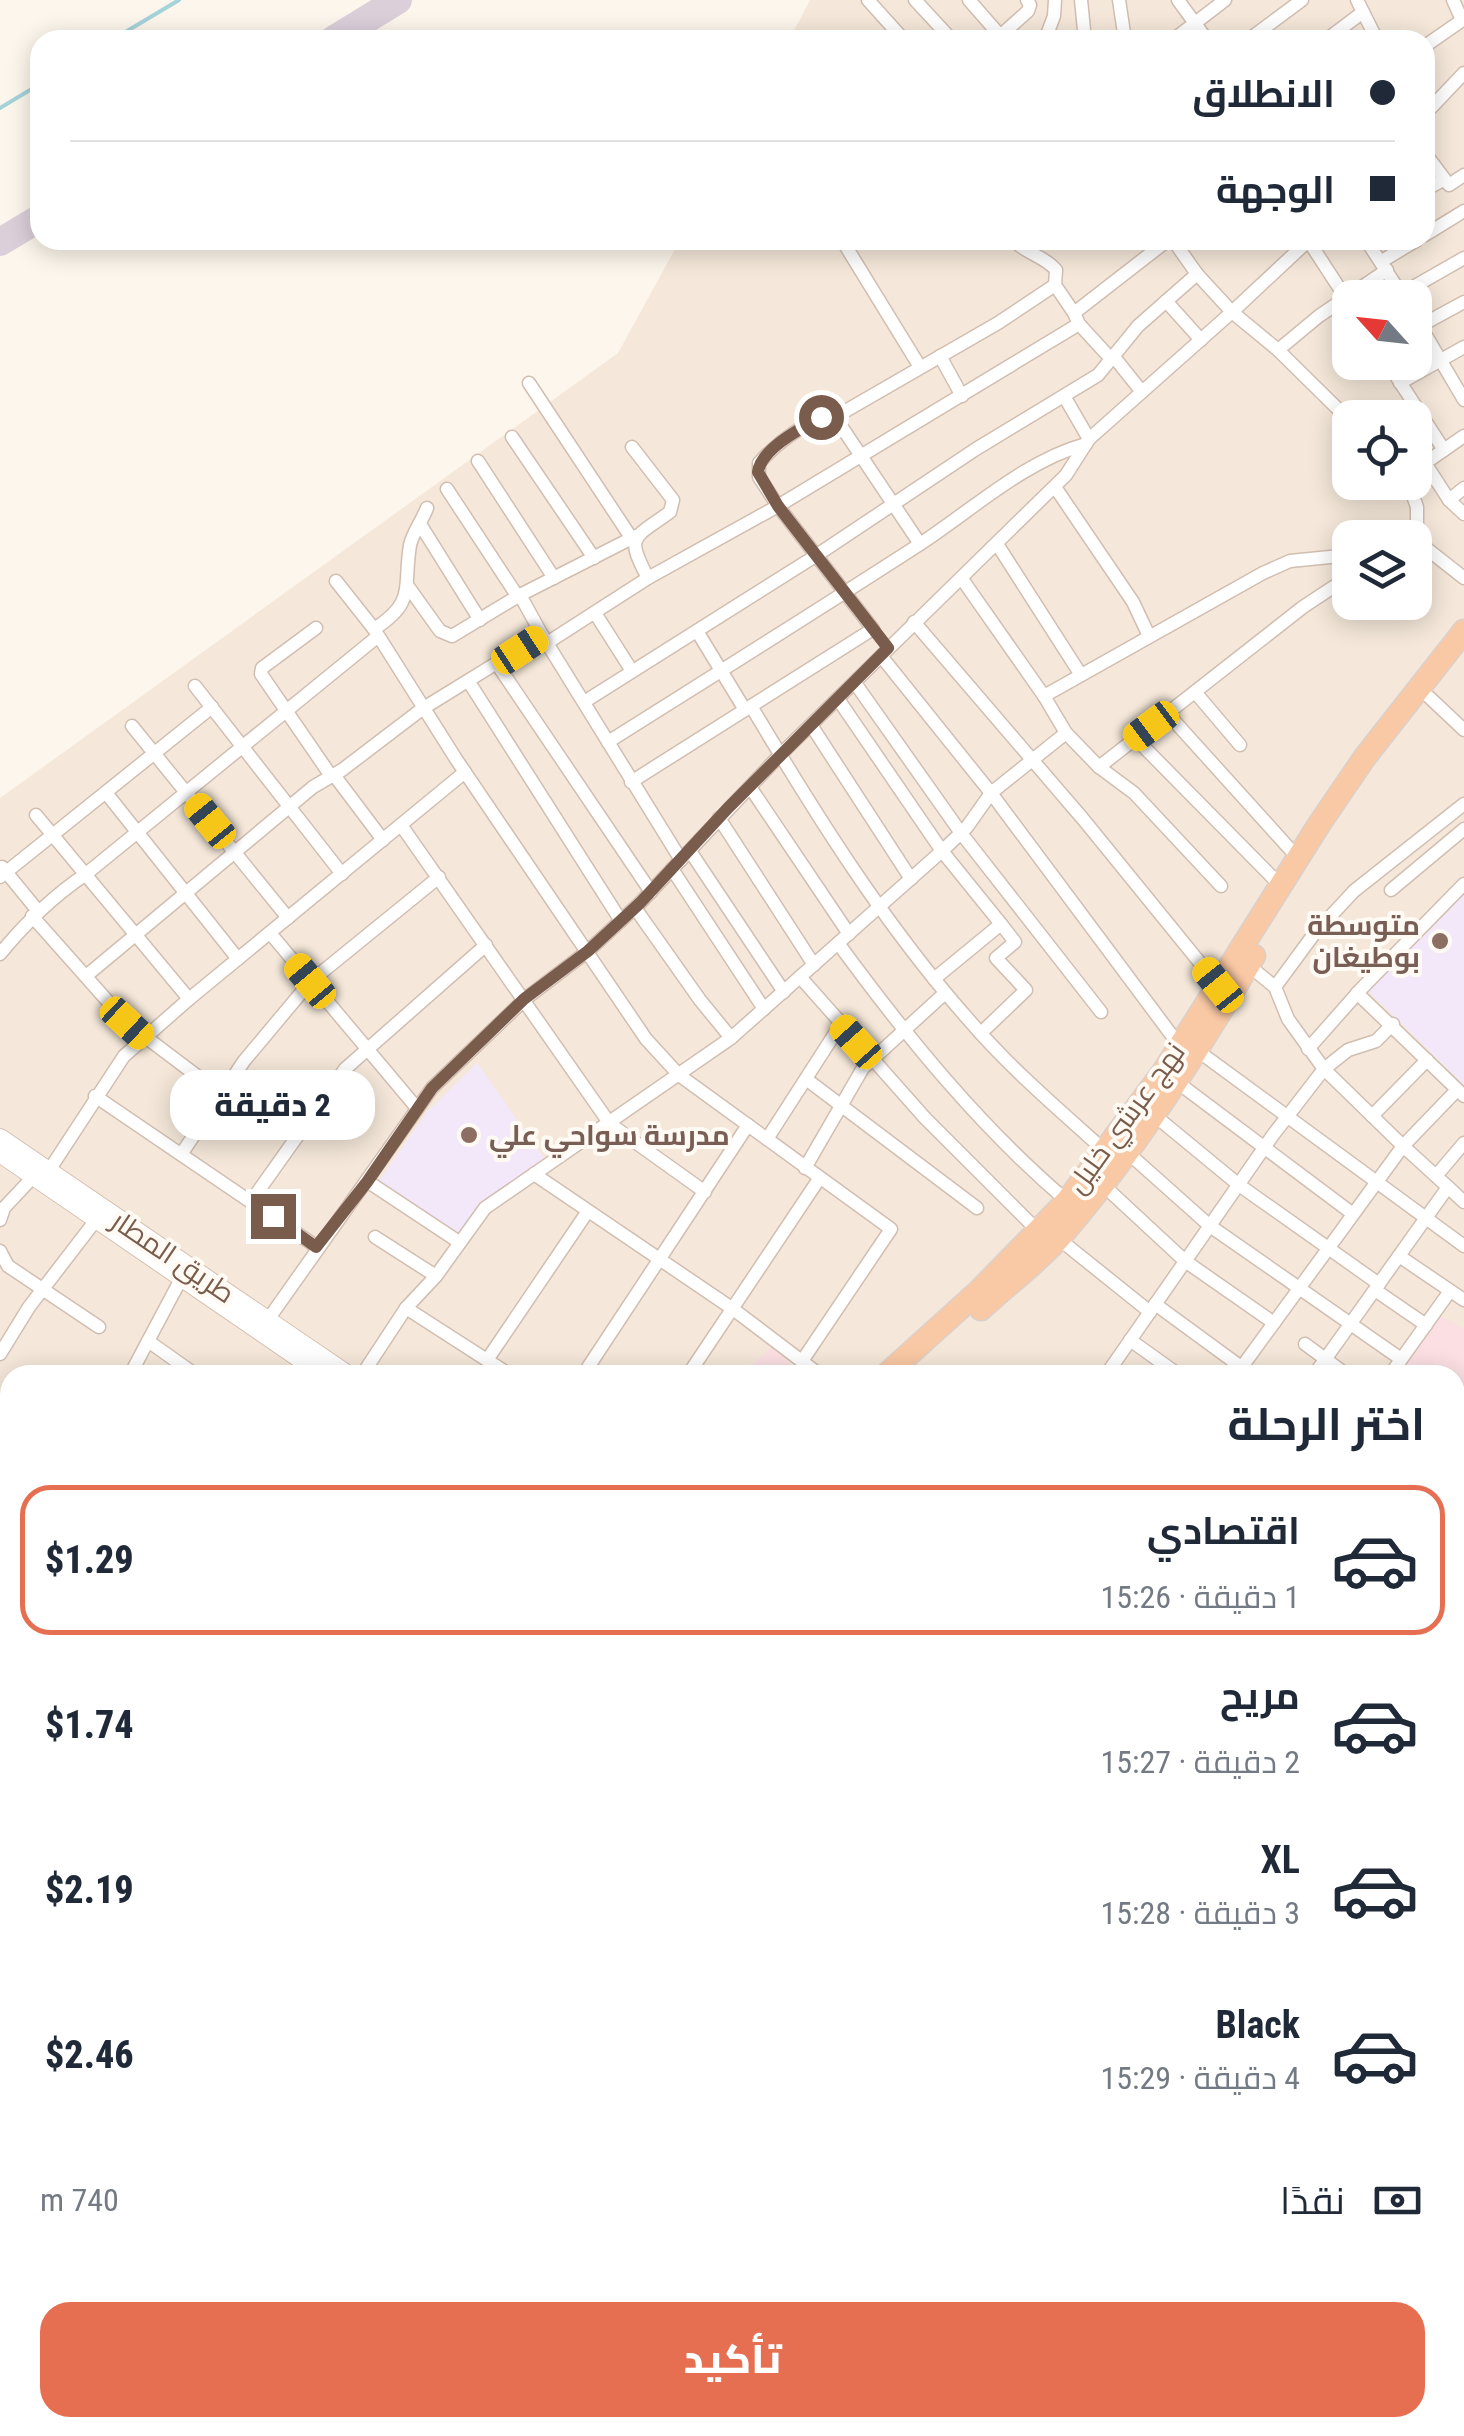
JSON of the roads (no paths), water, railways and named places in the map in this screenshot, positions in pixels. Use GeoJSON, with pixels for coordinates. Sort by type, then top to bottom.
{"type":"FeatureCollection","features":[{"type":"Feature","properties":{"kind":"highway","name":"نهج عرشي خليل"},"geometry":{"type":"LineString","coordinates":[[897,1365],[1048,1234],[1067,1201],[1154,1115],[1177,1082],[1188,1048],[1218,985],[1298,858],[1365,757],[1464,630]]}},
{"type":"Feature","properties":{"kind":"highway","name":"نهج عرشي خليل"},"geometry":{"type":"LineString","coordinates":[[918,1365],[1102,1184],[1116,1152],[1164,1071],[1188,1048],[1248,965],[1322,844],[1464,653]]}},
{"type":"Feature","properties":{"kind":"main road","name":"طريق المطار"},"geometry":{"type":"LineString","coordinates":[[0,1138],[96,1220],[182,1277],[331,1365]]}},
{"type":"Feature","properties":{"kind":"main road","name":"طريق المطار"},"geometry":{"type":"LineString","coordinates":[[0,1153],[40,1174],[264,1326],[312,1365]]}},
{"type":"Feature","properties":{"kind":"street"},"geometry":{"type":"LineString","coordinates":[[868,0],[895,30]]}},
{"type":"Feature","properties":{"kind":"street"},"geometry":{"type":"LineString","coordinates":[[916,0],[943,30]]}},
{"type":"Feature","properties":{"kind":"street"},"geometry":{"type":"LineString","coordinates":[[1010,30],[1028,11],[1027,0]]}},
{"type":"Feature","properties":{"kind":"street"},"geometry":{"type":"LineString","coordinates":[[1049,30],[1055,0]]}},
{"type":"Feature","properties":{"kind":"street"},"geometry":{"type":"LineString","coordinates":[[1081,0],[1084,30]]}},
{"type":"Feature","properties":{"kind":"street"},"geometry":{"type":"LineString","coordinates":[[1120,6],[1135,0]]}},
{"type":"Feature","properties":{"kind":"street"},"geometry":{"type":"LineString","coordinates":[[1178,0],[1200,30]]}},
{"type":"Feature","properties":{"kind":"street"},"geometry":{"type":"LineString","coordinates":[[1185,30],[1225,0]]}},
{"type":"Feature","properties":{"kind":"street"},"geometry":{"type":"LineString","coordinates":[[1262,30],[1302,0]]}},
{"type":"Feature","properties":{"kind":"street"},"geometry":{"type":"LineString","coordinates":[[1435,39],[1463,20],[1453,0]]}},
{"type":"Feature","properties":{"kind":"street"},"geometry":{"type":"LineString","coordinates":[[971,1],[995,30]]}},
{"type":"Feature","properties":{"kind":"street"},"geometry":{"type":"LineString","coordinates":[[1336,30],[1360,6],[1372,30]]}},
{"type":"Feature","properties":{"kind":"street"},"geometry":{"type":"LineString","coordinates":[[1435,103],[1464,72]]}},
{"type":"Feature","properties":{"kind":"street"},"geometry":{"type":"LineString","coordinates":[[1435,168],[1449,186],[1464,175]]}},
{"type":"Feature","properties":{"kind":"street"},"geometry":{"type":"LineString","coordinates":[[1435,184],[1443,180]]}},
{"type":"Feature","properties":{"kind":"street"},"geometry":{"type":"LineString","coordinates":[[1435,229],[1464,211]]}},
{"type":"Feature","properties":{"kind":"street"},"geometry":{"type":"LineString","coordinates":[[848,250],[920,367]]}},
{"type":"Feature","properties":{"kind":"street"},"geometry":{"type":"LineString","coordinates":[[1025,250],[1056,270],[1056,285],[1076,319],[1142,392]]}},
{"type":"Feature","properties":{"kind":"street"},"geometry":{"type":"LineString","coordinates":[[86,976],[288,806],[422,709],[497,664],[595,614],[648,578],[862,458],[962,396],[1076,319],[1159,250]]}},
{"type":"Feature","properties":{"kind":"street"},"geometry":{"type":"LineString","coordinates":[[1178,250],[1232,312],[1332,403]]}},
{"type":"Feature","properties":{"kind":"street"},"geometry":{"type":"LineString","coordinates":[[264,1326],[416,1107],[460,1059],[524,999],[588,951],[635,908],[780,755],[1055,486],[1088,442],[1297,250]]}},
{"type":"Feature","properties":{"kind":"street"},"geometry":{"type":"LineString","coordinates":[[1314,250],[1334,280]]}},
{"type":"Feature","properties":{"kind":"street"},"geometry":{"type":"LineString","coordinates":[[1373,250],[1393,280]]}},
{"type":"Feature","properties":{"kind":"street"},"geometry":{"type":"LineString","coordinates":[[1371,280],[1405,250]]}},
{"type":"Feature","properties":{"kind":"street"},"geometry":{"type":"LineString","coordinates":[[1428,280],[1464,258]]}},
{"type":"Feature","properties":{"kind":"street"},"geometry":{"type":"LineString","coordinates":[[584,702],[1098,375],[1127,338],[1196,274]]}},
{"type":"Feature","properties":{"kind":"street"},"geometry":{"type":"LineString","coordinates":[[1056,285],[835,417],[816,419],[759,463],[759,477],[873,629],[885,652],[1188,1048],[1464,1246]]}},
{"type":"Feature","properties":{"kind":"street"},"geometry":{"type":"LineString","coordinates":[[1166,301],[1201,340]]}},
{"type":"Feature","properties":{"kind":"street"},"geometry":{"type":"LineString","coordinates":[[1432,315],[1464,302]]}},
{"type":"Feature","properties":{"kind":"street"},"geometry":{"type":"LineString","coordinates":[[1278,350],[1332,313]]}},
{"type":"Feature","properties":{"kind":"street"},"geometry":{"type":"LineString","coordinates":[[1432,345],[1464,400]]}},
{"type":"Feature","properties":{"kind":"street"},"geometry":{"type":"LineString","coordinates":[[1444,450],[1400,382],[1464,347]]}},
{"type":"Feature","properties":{"kind":"street"},"geometry":{"type":"LineString","coordinates":[[940,356],[962,396]]}},
{"type":"Feature","properties":{"kind":"street"},"geometry":{"type":"LineString","coordinates":[[529,383],[634,538],[633,549],[648,578]]}},
{"type":"Feature","properties":{"kind":"street"},"geometry":{"type":"LineString","coordinates":[[1064,396],[1088,442]]}},
{"type":"Feature","properties":{"kind":"street"},"geometry":{"type":"LineString","coordinates":[[835,417],[920,544]]}},
{"type":"Feature","properties":{"kind":"street"},"geometry":{"type":"LineString","coordinates":[[1432,458],[1464,436]]}},
{"type":"Feature","properties":{"kind":"street"},"geometry":{"type":"LineString","coordinates":[[512,437],[594,558]]}},
{"type":"Feature","properties":{"kind":"street"},"geometry":{"type":"LineString","coordinates":[[608,742],[920,544],[1025,472],[1060,452],[1088,442]]}},
{"type":"Feature","properties":{"kind":"street"},"geometry":{"type":"LineString","coordinates":[[407,586],[445,635],[452,636],[519,596],[634,538],[670,512],[673,505],[632,447]]}},
{"type":"Feature","properties":{"kind":"street"},"geometry":{"type":"LineString","coordinates":[[478,461],[554,578]]}},
{"type":"Feature","properties":{"kind":"street"},"geometry":{"type":"LineString","coordinates":[[1432,481],[1464,514]]}},
{"type":"Feature","properties":{"kind":"street"},"geometry":{"type":"LineString","coordinates":[[1055,486],[1133,602],[1149,636]]}},
{"type":"Feature","properties":{"kind":"street"},"geometry":{"type":"LineString","coordinates":[[447,488],[519,596],[681,860],[764,1009]]}},
{"type":"Feature","properties":{"kind":"street"},"geometry":{"type":"LineString","coordinates":[[1449,500],[1464,488]]}},
{"type":"Feature","properties":{"kind":"street"},"geometry":{"type":"LineString","coordinates":[[1414,500],[1418,542],[1464,578]]}},
{"type":"Feature","properties":{"kind":"street"},"geometry":{"type":"LineString","coordinates":[[0,954],[35,914],[286,710],[400,610],[407,586],[411,540],[427,508]]}},
{"type":"Feature","properties":{"kind":"street"},"geometry":{"type":"LineString","coordinates":[[420,524],[480,620]]}},
{"type":"Feature","properties":{"kind":"street"},"geometry":{"type":"LineString","coordinates":[[997,544],[1081,675]]}},
{"type":"Feature","properties":{"kind":"street"},"geometry":{"type":"LineString","coordinates":[[1044,696],[1290,561],[1332,558]]}},
{"type":"Feature","properties":{"kind":"street"},"geometry":{"type":"LineString","coordinates":[[962,579],[1066,733],[1099,767],[1134,793],[1220,886]]}},
{"type":"Feature","properties":{"kind":"street"},"geometry":{"type":"LineString","coordinates":[[336,580],[376,633],[422,709],[646,1039],[679,1075],[890,1229],[802,1361]]}},
{"type":"Feature","properties":{"kind":"street"},"geometry":{"type":"LineString","coordinates":[[1099,767],[1332,588]]}},
{"type":"Feature","properties":{"kind":"street"},"geometry":{"type":"LineString","coordinates":[[595,614],[632,671]]}},
{"type":"Feature","properties":{"kind":"street"},"geometry":{"type":"LineString","coordinates":[[914,622],[1218,985]]}},
{"type":"Feature","properties":{"kind":"street"},"geometry":{"type":"LineString","coordinates":[[316,628],[261,670],[262,678],[383,840]]}},
{"type":"Feature","properties":{"kind":"street"},"geometry":{"type":"LineString","coordinates":[[631,782],[873,629]]}},
{"type":"Feature","properties":{"kind":"street"},"geometry":{"type":"LineString","coordinates":[[697,630],[878,908],[981,1034],[1053,1105],[1210,1226],[1401,1360]]}},
{"type":"Feature","properties":{"kind":"street"},"geometry":{"type":"LineString","coordinates":[[497,664],[651,892]]}},
{"type":"Feature","properties":{"kind":"street"},"geometry":{"type":"LineString","coordinates":[[470,682],[621,921]]}},
{"type":"Feature","properties":{"kind":"street"},"geometry":{"type":"LineString","coordinates":[[856,683],[961,833],[1102,1012]]}},
{"type":"Feature","properties":{"kind":"street"},"geometry":{"type":"LineString","coordinates":[[195,686],[342,874]]}},
{"type":"Feature","properties":{"kind":"street"},"geometry":{"type":"LineString","coordinates":[[1196,692],[1240,745]]}},
{"type":"Feature","properties":{"kind":"street"},"geometry":{"type":"LineString","coordinates":[[1428,697],[1464,730]]}},
{"type":"Feature","properties":{"kind":"street"},"geometry":{"type":"LineString","coordinates":[[838,699],[942,851],[1015,942],[996,958],[1026,990],[981,1034]]}},
{"type":"Feature","properties":{"kind":"street"},"geometry":{"type":"LineString","coordinates":[[212,707],[107,794],[2,871],[86,976],[143,1038],[221,1094]]}},
{"type":"Feature","properties":{"kind":"street"},"geometry":{"type":"LineString","coordinates":[[1167,714],[1298,858]]}},
{"type":"Feature","properties":{"kind":"street"},"geometry":{"type":"LineString","coordinates":[[132,726],[288,918]]}},
{"type":"Feature","properties":{"kind":"street"},"geometry":{"type":"LineString","coordinates":[[811,726],[912,879]]}},
{"type":"Feature","properties":{"kind":"street"},"geometry":{"type":"LineString","coordinates":[[369,1365],[406,1308],[436,1276],[485,1208],[732,1038],[942,851],[991,793],[1066,733]]}},
{"type":"Feature","properties":{"kind":"street"},"geometry":{"type":"LineString","coordinates":[[1134,738],[1281,886]]}},
{"type":"Feature","properties":{"kind":"street"},"geometry":{"type":"LineString","coordinates":[[0,1220],[4,1208],[40,1174],[124,1056],[464,772]]}},
{"type":"Feature","properties":{"kind":"street"},"geometry":{"type":"LineString","coordinates":[[750,788],[904,1032],[1026,1165],[1067,1201]]}},
{"type":"Feature","properties":{"kind":"street"},"geometry":{"type":"LineString","coordinates":[[107,794],[238,959]]}},
{"type":"Feature","properties":{"kind":"street"},"geometry":{"type":"LineString","coordinates":[[1275,987],[1314,934],[1354,891],[1464,804]]}},
{"type":"Feature","properties":{"kind":"street"},"geometry":{"type":"LineString","coordinates":[[36,816],[189,999]]}},
{"type":"Feature","properties":{"kind":"street"},"geometry":{"type":"LineString","coordinates":[[719,818],[814,965]]}},
{"type":"Feature","properties":{"kind":"street"},"geometry":{"type":"LineString","coordinates":[[401,824],[610,1124],[705,1192]]}},
{"type":"Feature","properties":{"kind":"street"},"geometry":{"type":"LineString","coordinates":[[1391,890],[1464,829]]}},
{"type":"Feature","properties":{"kind":"street"},"geometry":{"type":"LineString","coordinates":[[681,860],[784,992]]}},
{"type":"Feature","properties":{"kind":"street"},"geometry":{"type":"LineString","coordinates":[[182,1153],[274,1022],[310,981],[438,877]]}},
{"type":"Feature","properties":{"kind":"street"},"geometry":{"type":"LineString","coordinates":[[1308,1048],[1464,884]]}},
{"type":"Feature","properties":{"kind":"street"},"geometry":{"type":"LineString","coordinates":[[635,908],[732,1038]]}},
{"type":"Feature","properties":{"kind":"street"},"geometry":{"type":"LineString","coordinates":[[934,979],[1001,924]]}},
{"type":"Feature","properties":{"kind":"street"},"geometry":{"type":"LineString","coordinates":[[270,933],[416,1107]]}},
{"type":"Feature","properties":{"kind":"street"},"geometry":{"type":"LineString","coordinates":[[252,1200],[328,1091],[367,1048],[486,945]]}},
{"type":"Feature","properties":{"kind":"street"},"geometry":{"type":"LineString","coordinates":[[1248,965],[1275,987],[1288,1019],[1324,1069],[1464,1202]]}},
{"type":"Feature","properties":{"kind":"street"},"geometry":{"type":"LineString","coordinates":[[801,978],[925,1118],[1048,1234],[1233,1365]]}},
{"type":"Feature","properties":{"kind":"street"},"geometry":{"type":"LineString","coordinates":[[805,1168],[862,1068],[945,993]]}},
{"type":"Feature","properties":{"kind":"street"},"geometry":{"type":"LineString","coordinates":[[1247,1365],[1403,1146],[1461,1093],[1358,993]]}},
{"type":"Feature","properties":{"kind":"street"},"geometry":{"type":"LineString","coordinates":[[768,1140],[841,1024]]}},
{"type":"Feature","properties":{"kind":"street"},"geometry":{"type":"LineString","coordinates":[[1113,1365],[1324,1069],[1348,1050],[1376,1040],[1393,1024]]}},
{"type":"Feature","properties":{"kind":"street"},"geometry":{"type":"LineString","coordinates":[[1372,1116],[1428,1060]]}},
{"type":"Feature","properties":{"kind":"street"},"geometry":{"type":"LineString","coordinates":[[806,1079],[977,1208]]}},
{"type":"Feature","properties":{"kind":"street"},"geometry":{"type":"LineString","coordinates":[[1177,1082],[1353,1214]]}},
{"type":"Feature","properties":{"kind":"street"},"geometry":{"type":"LineString","coordinates":[[95,1096],[316,1247]]}},
{"type":"Feature","properties":{"kind":"street"},"geometry":{"type":"LineString","coordinates":[[1154,1115],[1239,1185],[1330,1247],[1426,1325]]}},
{"type":"Feature","properties":{"kind":"street"},"geometry":{"type":"LineString","coordinates":[[590,1365],[748,1125]]}},
{"type":"Feature","properties":{"kind":"street"},"geometry":{"type":"LineString","coordinates":[[1436,1176],[1464,1143]]}},
{"type":"Feature","properties":{"kind":"street"},"geometry":{"type":"LineString","coordinates":[[534,1174],[733,1309],[807,1365]]}},
{"type":"Feature","properties":{"kind":"street"},"geometry":{"type":"LineString","coordinates":[[695,1365],[819,1178]]}},
{"type":"Feature","properties":{"kind":"street"},"geometry":{"type":"LineString","coordinates":[[367,1182],[459,1242]]}},
{"type":"Feature","properties":{"kind":"street"},"geometry":{"type":"LineString","coordinates":[[1102,1184],[1185,1261],[1274,1323]]}},
{"type":"Feature","properties":{"kind":"street"},"geometry":{"type":"LineString","coordinates":[[1321,1365],[1448,1187]]}},
{"type":"Feature","properties":{"kind":"street"},"geometry":{"type":"LineString","coordinates":[[487,1360],[588,1211]]}},
{"type":"Feature","properties":{"kind":"street"},"geometry":{"type":"LineString","coordinates":[[0,1354],[41,1291],[96,1220]]}},
{"type":"Feature","properties":{"kind":"street"},"geometry":{"type":"LineString","coordinates":[[375,1237],[436,1276]]}},
{"type":"Feature","properties":{"kind":"street"},"geometry":{"type":"LineString","coordinates":[[0,1251],[8,1266],[99,1327]]}},
{"type":"Feature","properties":{"kind":"street"},"geometry":{"type":"LineString","coordinates":[[1399,1256],[1464,1300]]}},
{"type":"Feature","properties":{"kind":"street"},"geometry":{"type":"LineString","coordinates":[[135,1365],[182,1277]]}},
{"type":"Feature","properties":{"kind":"street"},"geometry":{"type":"LineString","coordinates":[[1397,1365],[1450,1291]]}},
{"type":"Feature","properties":{"kind":"street"},"geometry":{"type":"LineString","coordinates":[[406,1308],[495,1365]]}},
{"type":"Feature","properties":{"kind":"street"},"geometry":{"type":"LineString","coordinates":[[1130,1340],[1166,1365]]}},
{"type":"Feature","properties":{"kind":"street"},"geometry":{"type":"LineString","coordinates":[[148,1342],[181,1365]]}},
{"type":"Feature","properties":{"kind":"street"},"geometry":{"type":"LineString","coordinates":[[1305,1344],[1333,1365]]}},
{"type":"Feature","properties":{"kind":"waterway"},"geometry":{"type":"LineString","coordinates":[[129,30],[179,0]]}},
{"type":"Feature","properties":{"kind":"waterway"},"geometry":{"type":"LineString","coordinates":[[0,108],[30,90]]}},
{"type":"Feature","properties":{"kind":"place","name":"متوسطة بوطيغان"},"geometry":{"type":"Point","coordinates":[1440,941]}},
{"type":"Feature","properties":{"kind":"place","name":"مدرسة سواحي علي"},"geometry":{"type":"Point","coordinates":[469,1135]}}]}
